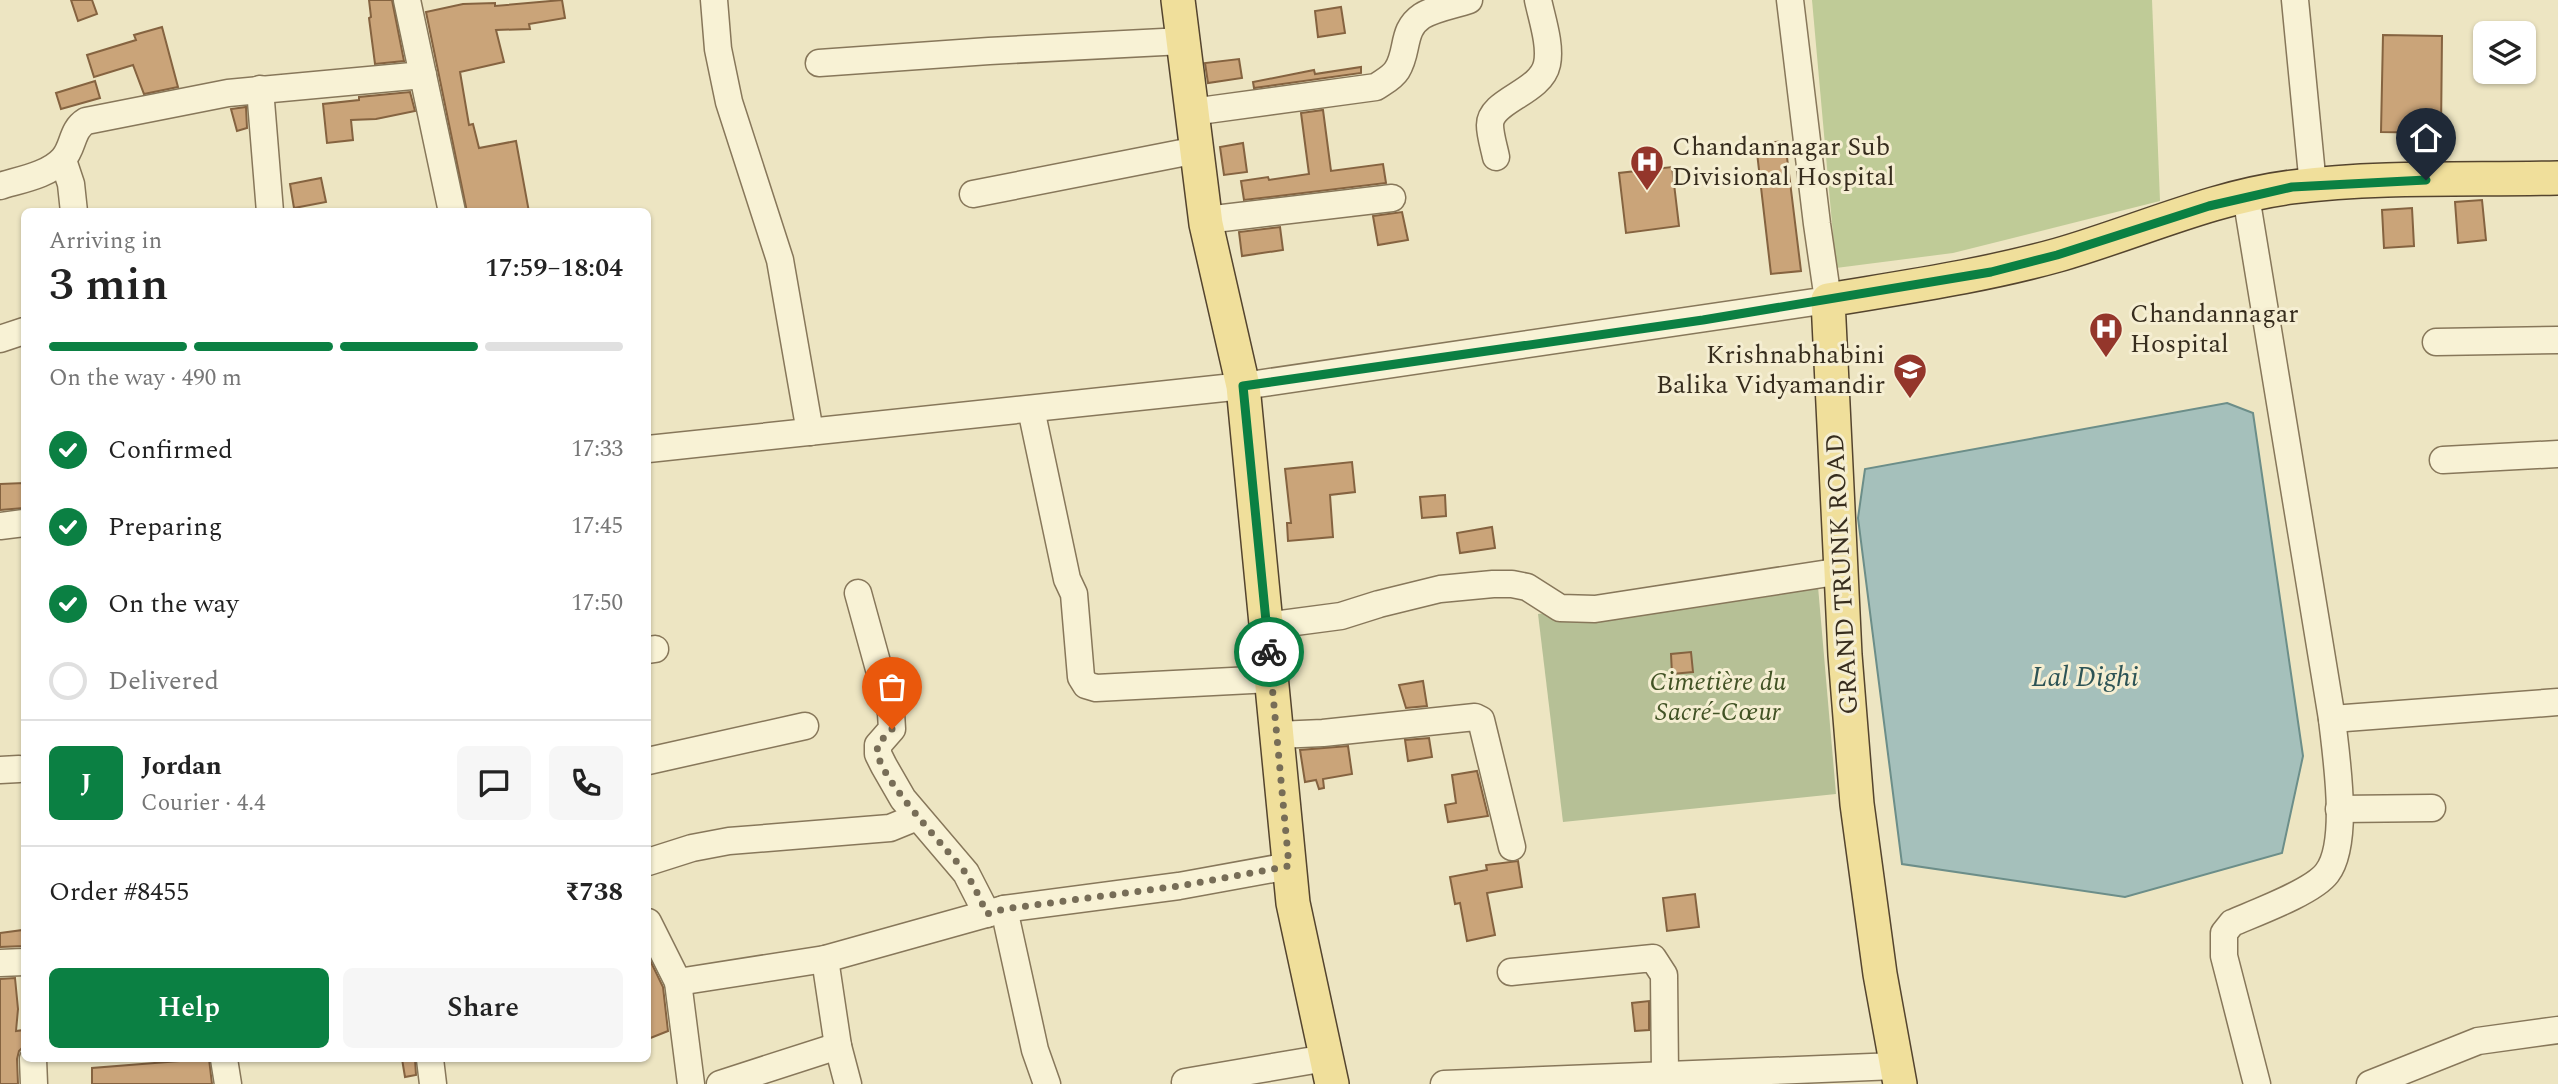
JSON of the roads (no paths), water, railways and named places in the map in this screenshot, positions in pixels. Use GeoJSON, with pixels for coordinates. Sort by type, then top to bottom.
{"type":"FeatureCollection","features":[{"type":"Feature","properties":{"kind":"main road"},"geometry":{"type":"LineString","coordinates":[[1178,0],[1206,220],[1243,386],[1293,903],[1329,1071]]}},
{"type":"Feature","properties":{"kind":"main road"},"geometry":{"type":"LineString","coordinates":[[1828,300],[1991,272],[2057,255],[2246,196],[2313,186],[2374,181],[2558,178]]}},
{"type":"Feature","properties":{"kind":"main road","name":"GRAND TRUNK ROAD"},"geometry":{"type":"LineString","coordinates":[[1828,300],[1845,655],[1857,804],[1880,974],[1898,1075]]}},
{"type":"Feature","properties":{"kind":"street"},"geometry":{"type":"LineString","coordinates":[[407,0],[451,208]]}},
{"type":"Feature","properties":{"kind":"street"},"geometry":{"type":"LineString","coordinates":[[714,0],[718,49],[729,102],[780,260],[810,432]]}},
{"type":"Feature","properties":{"kind":"street"},"geometry":{"type":"LineString","coordinates":[[1192,112],[1376,87],[1399,68],[1406,33],[1415,22],[1424,14],[1469,0]]}},
{"type":"Feature","properties":{"kind":"street"},"geometry":{"type":"LineString","coordinates":[[1496,157],[1490,124],[1493,114],[1525,92],[1541,77],[1547,66],[1548,51],[1538,0]]}},
{"type":"Feature","properties":{"kind":"street"},"geometry":{"type":"LineString","coordinates":[[651,449],[1243,386],[1828,300],[1816,223],[1790,0]]}},
{"type":"Feature","properties":{"kind":"street"},"geometry":{"type":"LineString","coordinates":[[2295,0],[2313,186]]}},
{"type":"Feature","properties":{"kind":"street"},"geometry":{"type":"LineString","coordinates":[[819,63],[1183,41]]}},
{"type":"Feature","properties":{"kind":"street"},"geometry":{"type":"LineString","coordinates":[[0,186],[31,177],[63,160],[80,125],[86,121],[229,93],[423,75]]}},
{"type":"Feature","properties":{"kind":"street"},"geometry":{"type":"LineString","coordinates":[[260,89],[270,208]]}},
{"type":"Feature","properties":{"kind":"street"},"geometry":{"type":"LineString","coordinates":[[973,194],[1197,150]]}},
{"type":"Feature","properties":{"kind":"street"},"geometry":{"type":"LineString","coordinates":[[63,160],[71,184],[74,208]]}},
{"type":"Feature","properties":{"kind":"street"},"geometry":{"type":"LineString","coordinates":[[2246,196],[2332,719],[2339,809],[2336,852],[2327,873],[2310,888],[2232,923],[2224,933],[2224,956],[2257,1084]]}},
{"type":"Feature","properties":{"kind":"street"},"geometry":{"type":"LineString","coordinates":[[1206,220],[1392,198]]}},
{"type":"Feature","properties":{"kind":"street"},"geometry":{"type":"LineString","coordinates":[[0,339],[21,332]]}},
{"type":"Feature","properties":{"kind":"street"},"geometry":{"type":"LineString","coordinates":[[2436,342],[2558,340]]}},
{"type":"Feature","properties":{"kind":"street"},"geometry":{"type":"LineString","coordinates":[[1031,409],[1067,579],[1074,594],[1081,677],[1086,685],[1096,688],[1271,679]]}},
{"type":"Feature","properties":{"kind":"street"},"geometry":{"type":"LineString","coordinates":[[2443,460],[2558,454]]}},
{"type":"Feature","properties":{"kind":"street"},"geometry":{"type":"LineString","coordinates":[[0,526],[21,523]]}},
{"type":"Feature","properties":{"kind":"street"},"geometry":{"type":"LineString","coordinates":[[1266,626],[1342,616],[1440,589],[1512,584],[1527,587],[1560,608],[1595,609],[1842,570]]}},
{"type":"Feature","properties":{"kind":"street"},"geometry":{"type":"LineString","coordinates":[[858,593],[891,713],[892,729],[878,745],[878,754],[903,799],[996,911],[1047,1084]]}},
{"type":"Feature","properties":{"kind":"street"},"geometry":{"type":"LineString","coordinates":[[2332,719],[2558,702]]}},
{"type":"Feature","properties":{"kind":"street"},"geometry":{"type":"LineString","coordinates":[[1276,734],[1323,733],[1475,717],[1481,720],[1512,847]]}},
{"type":"Feature","properties":{"kind":"street"},"geometry":{"type":"LineString","coordinates":[[651,760],[804,726]]}},
{"type":"Feature","properties":{"kind":"street"},"geometry":{"type":"LineString","coordinates":[[2339,809],[2432,808]]}},
{"type":"Feature","properties":{"kind":"street"},"geometry":{"type":"LineString","coordinates":[[651,861],[692,848],[729,841],[890,828],[917,817]]}},
{"type":"Feature","properties":{"kind":"street"},"geometry":{"type":"LineString","coordinates":[[678,982],[825,959],[996,911],[1179,886],[1289,866]]}},
{"type":"Feature","properties":{"kind":"street"},"geometry":{"type":"LineString","coordinates":[[651,928],[678,982],[691,1084]]}},
{"type":"Feature","properties":{"kind":"street"},"geometry":{"type":"LineString","coordinates":[[1511,972],[1653,958],[1664,975],[1665,1074]]}},
{"type":"Feature","properties":{"kind":"street"},"geometry":{"type":"LineString","coordinates":[[825,959],[838,1046],[848,1084]]}},
{"type":"Feature","properties":{"kind":"street"},"geometry":{"type":"LineString","coordinates":[[0,964],[21,962]]}},
{"type":"Feature","properties":{"kind":"street"},"geometry":{"type":"LineString","coordinates":[[2370,1084],[2478,1041],[2558,1030]]}},
{"type":"Feature","properties":{"kind":"street"},"geometry":{"type":"LineString","coordinates":[[720,1084],[838,1046]]}},
{"type":"Feature","properties":{"kind":"street"},"geometry":{"type":"LineString","coordinates":[[33,1062],[34,1084]]}},
{"type":"Feature","properties":{"kind":"street"},"geometry":{"type":"LineString","coordinates":[[224,1062],[228,1084]]}},
{"type":"Feature","properties":{"kind":"street"},"geometry":{"type":"LineString","coordinates":[[430,1062],[433,1084]]}},
{"type":"Feature","properties":{"kind":"street"},"geometry":{"type":"LineString","coordinates":[[1185,1082],[1329,1071]]}},
{"type":"Feature","properties":{"kind":"street"},"geometry":{"type":"LineString","coordinates":[[1444,1084],[1636,1079],[1665,1074],[1898,1075]]}},
{"type":"Feature","properties":{"kind":"water","name":"Lal Dighi"},"geometry":{"type":"Polygon","coordinates":[[[2227,403],[2253,413],[2303,756],[2282,853],[2125,897],[1902,864],[1858,518],[1865,469],[2227,403]]]}},
{"type":"Feature","properties":{"kind":"place","name":"Chandannagar Sub Divisional Hospital"},"geometry":{"type":"Point","coordinates":[1647,192]}},
{"type":"Feature","properties":{"kind":"place","name":"Chandannagar Hospital"},"geometry":{"type":"Point","coordinates":[2106,359]}},
{"type":"Feature","properties":{"kind":"place","name":"Krishnabhabini Balika Vidyamandir"},"geometry":{"type":"Point","coordinates":[1910,400]}},
{"type":"Feature","properties":{"kind":"park label","name":"Cimetière du Sacré-Cœur"},"geometry":{"type":"Point","coordinates":[1718,697]}}]}
